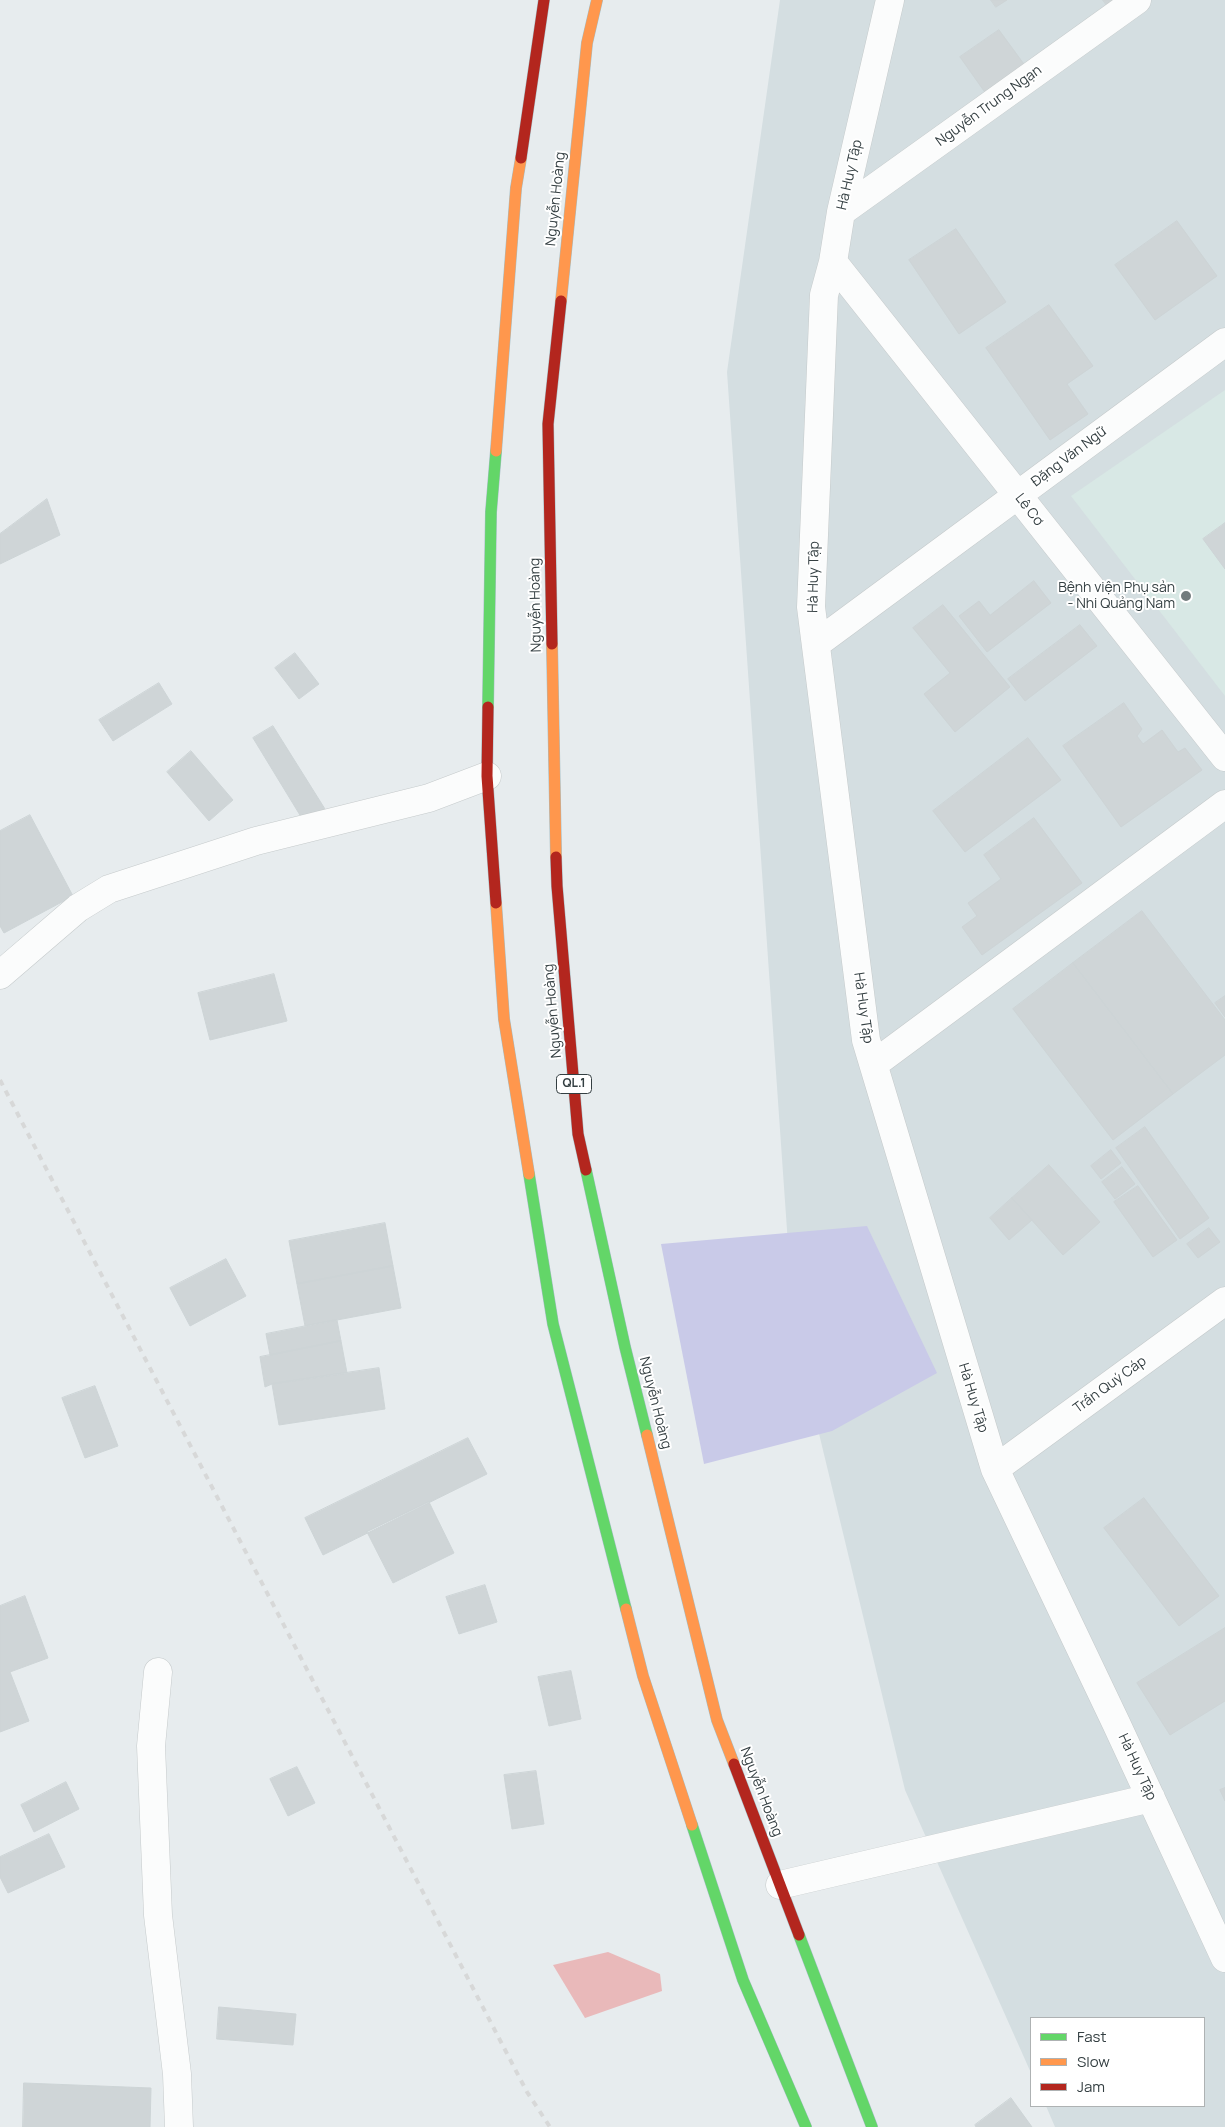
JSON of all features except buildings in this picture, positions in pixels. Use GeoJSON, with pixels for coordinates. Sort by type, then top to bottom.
{"type":"FeatureCollection","features":[{"type":"Feature","properties":{"kind":"highway"},"geometry":{"type":"LineString","coordinates":[[544,0],[516,188],[491,512],[486,776],[504,1019],[553,1324],[644,1676],[743,1980],[806,2127]]}},
{"type":"Feature","properties":{"kind":"highway","name":"Nguyễn Hoàng"},"geometry":{"type":"LineString","coordinates":[[597,0],[587,43],[548,424],[557,886],[578,1134],[626,1348],[717,1720],[872,2127]]}},
{"type":"Feature","properties":{"kind":"street","name":"Hà Huy Tập"},"geometry":{"type":"LineString","coordinates":[[890,0],[841,212],[833,262],[824,295],[811,606],[866,1040],[995,1469],[1225,1958]]}},
{"type":"Feature","properties":{"kind":"street","name":"Nguyễn Trung Ngạn"},"geometry":{"type":"LineString","coordinates":[[841,212],[1138,0]]}},
{"type":"Feature","properties":{"kind":"street","name":"Lê Cơ"},"geometry":{"type":"LineString","coordinates":[[833,262],[1225,757]]}},
{"type":"Feature","properties":{"kind":"street","name":"Đặng Văn Ngữ"},"geometry":{"type":"LineString","coordinates":[[816,644],[1225,342]]}},
{"type":"Feature","properties":{"kind":"street"},"geometry":{"type":"LineString","coordinates":[[0,975],[78,908],[109,889],[256,841],[429,798],[486,776]]}},
{"type":"Feature","properties":{"kind":"street"},"geometry":{"type":"LineString","coordinates":[[874,1064],[1225,804]]}},
{"type":"Feature","properties":{"kind":"street","name":"Trần Quý Cáp"},"geometry":{"type":"LineString","coordinates":[[995,1469],[1225,1301]]}},
{"type":"Feature","properties":{"kind":"street"},"geometry":{"type":"LineString","coordinates":[[158,1672],[151,1746],[158,1905],[177,2074],[179,2127]]}},
{"type":"Feature","properties":{"kind":"street"},"geometry":{"type":"LineString","coordinates":[[780,1885],[1151,1798]]}},
{"type":"Feature","properties":{"kind":"shaded area"},"geometry":{"type":"Polygon","coordinates":[[[780,0],[1225,0],[1225,2127],[1055,2127],[1046,2107],[1205,2107],[1205,2017],[1030,2017],[1030,2071],[905,1790],[794,1330],[727,372],[780,0]]]}},
{"type":"Feature","properties":{"kind":"shaded area","name":"Bệnh viện Phụ sản - Nhi Quảng Nam"},"geometry":{"type":"Polygon","coordinates":[[[1225,390],[1225,696],[1071,496],[1225,390]]]}},
{"type":"Feature","properties":{"kind":"shaded area"},"geometry":{"type":"Polygon","coordinates":[[[867,1226],[937,1373],[832,1431],[704,1464],[661,1244],[867,1226]]]}},
{"type":"Feature","properties":{"kind":"shaded area"},"geometry":{"type":"Polygon","coordinates":[[[608,1952],[660,1974],[662,1991],[585,2018],[553,1965],[608,1952]]]}},
{"type":"Feature","properties":{"kind":"railway"},"geometry":{"type":"LineString","coordinates":[[0,1080],[527,2092],[550,2127]]}},
{"type":"Feature","properties":{"kind":"traffic: fast"},"geometry":{"type":"LineString","coordinates":[[488,707],[491,512],[496,451]]}},
{"type":"Feature","properties":{"kind":"traffic: fast"},"geometry":{"type":"LineString","coordinates":[[586,1170],[625,1347],[647,1435]]}},
{"type":"Feature","properties":{"kind":"traffic: fast"},"geometry":{"type":"LineString","coordinates":[[529,1174],[553,1324],[626,1609]]}},
{"type":"Feature","properties":{"kind":"traffic: fast"},"geometry":{"type":"LineString","coordinates":[[692,1825],[743,1980],[806,2127]]}},
{"type":"Feature","properties":{"kind":"traffic: fast"},"geometry":{"type":"LineString","coordinates":[[799,1935],[872,2127]]}},
{"type":"Feature","properties":{"kind":"traffic: slow"},"geometry":{"type":"LineString","coordinates":[[561,301],[587,43],[597,0]]}},
{"type":"Feature","properties":{"kind":"traffic: slow"},"geometry":{"type":"LineString","coordinates":[[496,451],[516,188],[521,158]]}},
{"type":"Feature","properties":{"kind":"traffic: slow"},"geometry":{"type":"LineString","coordinates":[[552,644],[556,857]]}},
{"type":"Feature","properties":{"kind":"traffic: slow"},"geometry":{"type":"LineString","coordinates":[[496,903],[504,1019],[529,1174]]}},
{"type":"Feature","properties":{"kind":"traffic: slow"},"geometry":{"type":"LineString","coordinates":[[647,1435],[717,1720],[734,1764]]}},
{"type":"Feature","properties":{"kind":"traffic: slow"},"geometry":{"type":"LineString","coordinates":[[626,1609],[643,1676],[692,1825]]}},
{"type":"Feature","properties":{"kind":"traffic: jam"},"geometry":{"type":"LineString","coordinates":[[521,158],[544,0]]}},
{"type":"Feature","properties":{"kind":"traffic: jam"},"geometry":{"type":"LineString","coordinates":[[552,644],[548,424],[561,301]]}},
{"type":"Feature","properties":{"kind":"traffic: jam"},"geometry":{"type":"LineString","coordinates":[[488,707],[487,776],[496,903]]}},
{"type":"Feature","properties":{"kind":"traffic: jam"},"geometry":{"type":"LineString","coordinates":[[556,857],[578,1134],[586,1170]]}},
{"type":"Feature","properties":{"kind":"traffic: jam"},"geometry":{"type":"LineString","coordinates":[[734,1764],[799,1935]]}},
{"type":"Feature","properties":{"kind":"place","name":"Bệnh viện Phụ sản - Nhi Quảng Nam"},"geometry":{"type":"Point","coordinates":[1186,596]}}]}
